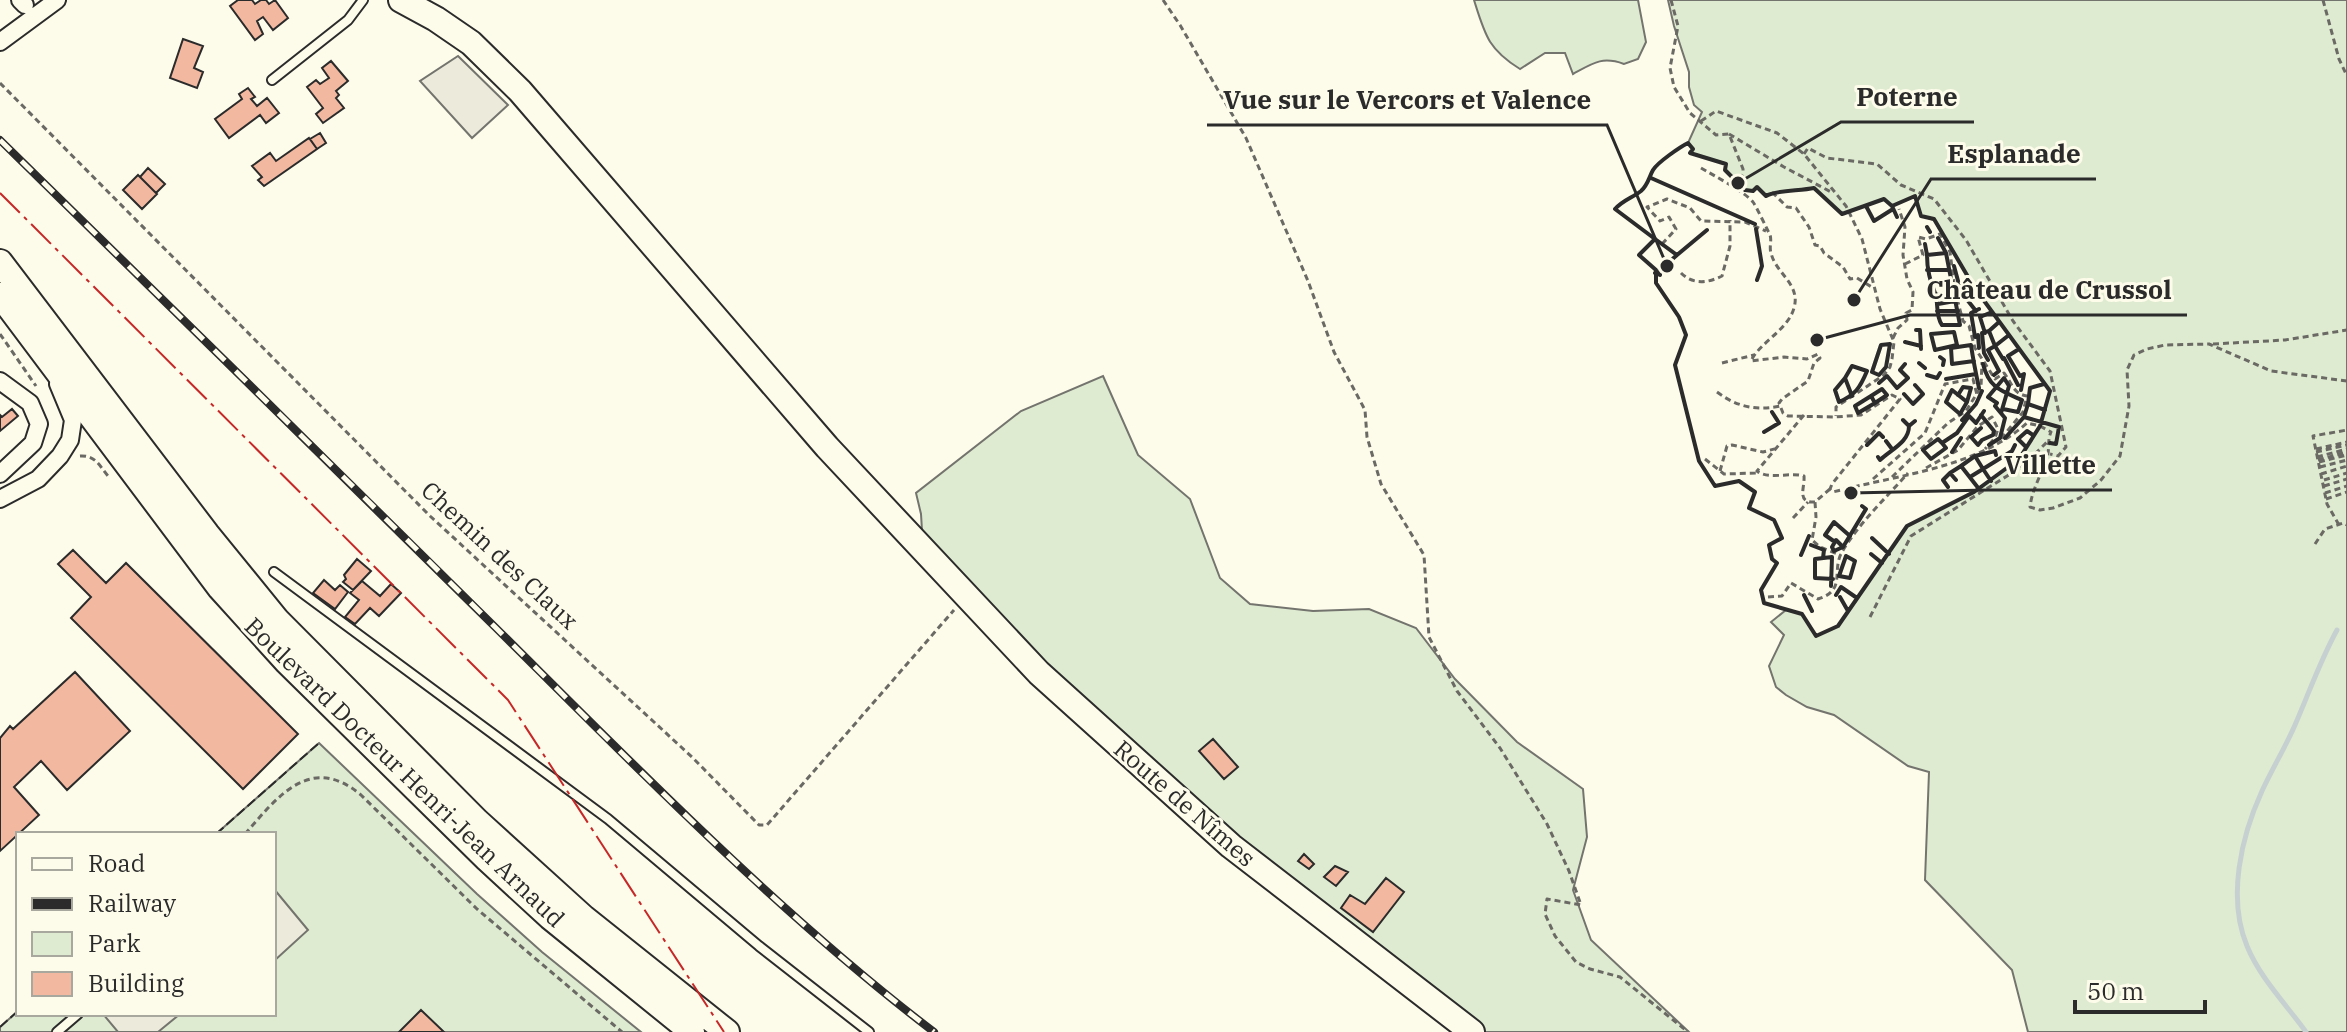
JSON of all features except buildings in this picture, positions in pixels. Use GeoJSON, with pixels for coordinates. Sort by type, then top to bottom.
{"type":"FeatureCollection","features":[{"type":"Feature","properties":{"kind":"main road","name":"Route de Nîmes"},"geometry":{"type":"LineString","coordinates":[[401,0],[471,43],[520,91],[827,447],[1039,673],[1231,846],[1472,1032]]}},
{"type":"Feature","properties":{"kind":"main road","name":"Boulevard Docteur Henri-Jean Arnaud"},"geometry":{"type":"LineString","coordinates":[[0,262],[207,534],[277,620],[477,821],[584,918],[727,1032]]}},
{"type":"Feature","properties":{"kind":"main road","name":"Boulevard Docteur Henri-Jean Arnaud"},"geometry":{"type":"LineString","coordinates":[[0,295],[220,588],[287,662],[540,908],[692,1032]]}},
{"type":"Feature","properties":{"kind":"street"},"geometry":{"type":"LineString","coordinates":[[0,42],[57,0]]}},
{"type":"Feature","properties":{"kind":"street"},"geometry":{"type":"LineString","coordinates":[[0,499],[38,479],[60,456],[70,440],[73,420],[50,360]]}},
{"type":"Feature","properties":{"kind":"street"},"geometry":{"type":"LineString","coordinates":[[0,381],[30,403],[39,424],[33,443],[0,474]]}},
{"type":"Feature","properties":{"kind":"lane"},"geometry":{"type":"LineString","coordinates":[[272,80],[348,20],[363,0]]}},
{"type":"Feature","properties":{"kind":"lane"},"geometry":{"type":"LineString","coordinates":[[274,572],[584,800],[759,946],[869,1032]]}},
{"type":"Feature","properties":{"kind":"lane"},"geometry":{"type":"LineString","coordinates":[[57,1032],[76,1016]]}},
{"type":"Feature","properties":{"kind":"path"},"geometry":{"type":"LineString","coordinates":[[1163,0],[1246,138],[1308,281],[1334,352],[1365,410],[1367,437],[1381,484],[1424,555],[1429,637],[1457,691],[1500,748],[1547,824],[1569,871],[1581,905],[1547,899],[1545,914],[1555,936],[1576,962],[1620,977],[1688,1032]]}},
{"type":"Feature","properties":{"kind":"path"},"geometry":{"type":"LineString","coordinates":[[1671,0],[1678,26],[1670,68],[1674,87],[1684,105],[1716,135],[1729,134],[1837,194]]}},
{"type":"Feature","properties":{"kind":"path"},"geometry":{"type":"LineString","coordinates":[[2323,0],[2339,59],[2347,76]]}},
{"type":"Feature","properties":{"kind":"path","name":"Chemin des Claux"},"geometry":{"type":"LineString","coordinates":[[0,83],[430,516],[692,757],[759,825],[767,825],[967,595]]}},
{"type":"Feature","properties":{"kind":"path"},"geometry":{"type":"LineString","coordinates":[[1701,121],[1716,111],[1777,133],[1804,154],[1850,212],[1862,239],[1886,328],[1893,339]]}},
{"type":"Feature","properties":{"kind":"path"},"geometry":{"type":"LineString","coordinates":[[1729,134],[1743,169],[1736,185]]}},
{"type":"Feature","properties":{"kind":"path"},"geometry":{"type":"LineString","coordinates":[[1804,154],[1808,148],[1827,158],[1877,164],[1901,185],[1934,199],[1966,240],[2013,321],[2050,371],[2066,447],[2058,456],[2049,454]]}},
{"type":"Feature","properties":{"kind":"path"},"geometry":{"type":"LineString","coordinates":[[1701,168],[1736,185],[1754,202],[1771,237],[1773,257],[1792,284],[1793,312],[1751,361],[1784,357],[1807,359],[1818,354],[1820,358],[1814,363],[1808,381],[1782,399],[1780,406],[1783,413],[1788,416],[1861,415],[1892,395],[1900,399],[1830,489],[1815,502],[1808,502],[1793,518]]}},
{"type":"Feature","properties":{"kind":"path"},"geometry":{"type":"LineString","coordinates":[[1772,192],[1787,207],[1796,208],[1809,227],[1815,245],[1843,267],[1850,279],[1857,278],[1876,290]]}},
{"type":"Feature","properties":{"kind":"path"},"geometry":{"type":"LineString","coordinates":[[1662,244],[1676,229],[1669,217],[1660,221],[1647,207],[1674,200],[1690,208],[1701,221],[1745,222],[1767,231]]}},
{"type":"Feature","properties":{"kind":"path"},"geometry":{"type":"LineString","coordinates":[[1835,417],[1836,407],[1866,389],[1890,367],[1893,339],[1898,328],[1907,320],[1906,313],[1912,310],[1913,292],[1905,264],[1905,227],[1899,209]]}},
{"type":"Feature","properties":{"kind":"path"},"geometry":{"type":"LineString","coordinates":[[1681,273],[1698,283],[1722,276],[1730,246],[1730,220]]}},
{"type":"Feature","properties":{"kind":"path"},"geometry":{"type":"LineString","coordinates":[[1905,264],[1923,255],[1918,237],[1926,239],[1940,234],[1950,252],[1955,291],[1975,348],[1995,379],[2004,373],[2014,390],[2019,395],[2027,396],[2023,412],[1996,444]]}},
{"type":"Feature","properties":{"kind":"path"},"geometry":{"type":"LineString","coordinates":[[2047,442],[2049,454],[2030,507],[2040,510],[2080,498],[2101,480],[2120,456],[2129,406],[2127,370],[2134,355],[2165,345],[2285,340],[2347,330]]}},
{"type":"Feature","properties":{"kind":"path"},"geometry":{"type":"LineString","coordinates":[[2209,344],[2271,371],[2347,381]]}},
{"type":"Feature","properties":{"kind":"path"},"geometry":{"type":"LineString","coordinates":[[1722,363],[1754,355]]}},
{"type":"Feature","properties":{"kind":"path"},"geometry":{"type":"LineString","coordinates":[[1892,477],[1948,423],[1966,411],[1981,387],[1982,359]]}},
{"type":"Feature","properties":{"kind":"path"},"geometry":{"type":"LineString","coordinates":[[1871,481],[1925,433],[1945,384],[1973,379],[1977,395]]}},
{"type":"Feature","properties":{"kind":"path"},"geometry":{"type":"LineString","coordinates":[[1717,392],[1748,408],[1780,406]]}},
{"type":"Feature","properties":{"kind":"path"},"geometry":{"type":"LineString","coordinates":[[1758,473],[1804,415]]}},
{"type":"Feature","properties":{"kind":"path"},"geometry":{"type":"LineString","coordinates":[[1925,469],[1958,450],[1978,426],[1992,417],[1998,429],[1985,449]]}},
{"type":"Feature","properties":{"kind":"path"},"geometry":{"type":"LineString","coordinates":[[1830,489],[1833,492],[1925,469],[1985,449],[2011,438],[2027,423],[2051,432],[2047,442],[2023,466],[1911,536],[1870,617]]}},
{"type":"Feature","properties":{"kind":"path"},"geometry":{"type":"LineString","coordinates":[[2339,525],[2326,499],[2313,436],[2347,430]]}},
{"type":"Feature","properties":{"kind":"path"},"geometry":{"type":"LineString","coordinates":[[1720,471],[1727,446],[1763,452],[1778,448]]}},
{"type":"Feature","properties":{"kind":"path"},"geometry":{"type":"LineString","coordinates":[[2318,458],[2347,450]]}},
{"type":"Feature","properties":{"kind":"path"},"geometry":{"type":"LineString","coordinates":[[2318,458],[2347,450]]}},
{"type":"Feature","properties":{"kind":"path"},"geometry":{"type":"LineString","coordinates":[[2318,458],[2347,450]]}},
{"type":"Feature","properties":{"kind":"path"},"geometry":{"type":"LineString","coordinates":[[1705,459],[1724,474],[1804,476],[1801,492],[1808,502]]}},
{"type":"Feature","properties":{"kind":"path"},"geometry":{"type":"LineString","coordinates":[[2321,474],[2347,466]]}},
{"type":"Feature","properties":{"kind":"path"},"geometry":{"type":"LineString","coordinates":[[1768,597],[1782,596],[1791,583],[1818,599],[1829,596],[1837,585],[1840,555],[1874,510],[1908,473]]}},
{"type":"Feature","properties":{"kind":"path"},"geometry":{"type":"LineString","coordinates":[[2322,480],[2347,473]]}},
{"type":"Feature","properties":{"kind":"path"},"geometry":{"type":"LineString","coordinates":[[2323,486],[2347,479]]}},
{"type":"Feature","properties":{"kind":"path"},"geometry":{"type":"LineString","coordinates":[[2325,493],[2347,486]]}},
{"type":"Feature","properties":{"kind":"path"},"geometry":{"type":"LineString","coordinates":[[2326,499],[2347,492]]}},
{"type":"Feature","properties":{"kind":"path"},"geometry":{"type":"LineString","coordinates":[[1815,502],[1812,540],[1840,555]]}},
{"type":"Feature","properties":{"kind":"path"},"geometry":{"type":"LineString","coordinates":[[2315,544],[2325,529],[2347,525]]}},
{"type":"Feature","properties":{"kind":"path"},"geometry":{"type":"LineString","coordinates":[[247,832],[288,788],[311,777],[325,777],[348,784],[477,909],[622,1032]]}},
{"type":"Feature","properties":{"kind":"green space"},"geometry":{"type":"Polygon","coordinates":[[[1474,0],[1638,0],[1646,42],[1638,59],[1624,64],[1603,61],[1573,74],[1565,53],[1545,53],[1520,69],[1494,48],[1474,0]]]}},
{"type":"Feature","properties":{"kind":"green space"},"geometry":{"type":"Polygon","coordinates":[[[1668,0],[2347,0],[2347,1032],[2028,1032],[2012,970],[1925,880],[1929,772],[1908,766],[1834,715],[1807,707],[1776,687],[1769,666],[1784,635],[1771,622],[1786,610],[1802,614],[1816,636],[1838,626],[1907,526],[1974,492],[2019,459],[2040,425],[2050,391],[1974,287],[1934,220],[1921,216],[1915,196],[1892,206],[1884,199],[1842,214],[1814,188],[1766,196],[1757,187],[1753,191],[1745,190],[1725,170],[1725,163],[1690,153],[1693,148],[1688,143],[1702,112],[1694,105],[1689,72],[1668,0]]]}},
{"type":"Feature","properties":{"kind":"green space"},"geometry":{"type":"Polygon","coordinates":[[[1103,376],[1138,455],[1190,499],[1220,578],[1250,604],[1313,611],[1369,609],[1416,628],[1455,679],[1517,742],[1583,789],[1587,837],[1573,890],[1591,940],[1689,1032],[1472,1032],[1231,846],[923,547],[916,493],[1021,411],[1103,376]]]}},
{"type":"Feature","properties":{"kind":"green space"},"geometry":{"type":"Polygon","coordinates":[[[319,743],[477,894],[542,952],[641,1032],[0,1032],[0,1027],[16,1013],[16,1016],[276,1016],[276,832],[218,832],[319,743]]]}},
{"type":"Feature","properties":{"kind":"shaded area"},"geometry":{"type":"Polygon","coordinates":[[[458,56],[508,105],[472,138],[420,81],[458,56]]]}},
{"type":"Feature","properties":{"kind":"shaded area"},"geometry":{"type":"Polygon","coordinates":[[[276,891],[308,930],[276,959],[276,891]]]}},
{"type":"Feature","properties":{"kind":"shaded area"},"geometry":{"type":"Polygon","coordinates":[[[105,1016],[178,1016],[158,1032],[118,1032],[105,1016]]]}},
{"type":"Feature","properties":{"kind":"waterway"},"geometry":{"type":"LineString","coordinates":[[2306,1032],[2252,958],[2241,927],[2237,888],[2243,848],[2255,809],[2337,630]]}},
{"type":"Feature","properties":{"kind":"railway"},"geometry":{"type":"LineString","coordinates":[[0,140],[708,837],[819,937],[934,1032]]}},
{"type":"Feature","properties":{"kind":"fence"},"geometry":{"type":"LineString","coordinates":[[218,832],[319,743]]}},
{"type":"Feature","properties":{"kind":"fence"},"geometry":{"type":"LineString","coordinates":[[0,1027],[16,1013]]}},
{"type":"Feature","properties":{"kind":"wall"},"geometry":{"type":"LineString","coordinates":[[1688,143],[1693,149],[1690,153],[1726,164],[1725,170],[1745,190],[1753,191],[1757,187],[1766,196],[1814,188],[1842,214],[1884,199],[1892,206],[1915,196],[1921,216],[1934,219],[1974,287],[2050,391],[2040,426],[2019,459],[1974,492],[1907,526],[1838,626],[1816,636],[1802,614],[1764,603],[1761,590],[1777,563],[1772,559],[1769,545],[1782,538],[1774,520],[1749,508],[1755,492],[1739,481],[1715,486],[1699,461],[1675,365],[1686,335],[1679,317],[1656,283],[1656,270],[1639,255],[1655,239],[1615,209],[1643,189],[1659,163],[1688,143]]}},
{"type":"Feature","properties":{"kind":"wall"},"geometry":{"type":"LineString","coordinates":[[1651,178],[1755,224]]}},
{"type":"Feature","properties":{"kind":"wall"},"geometry":{"type":"LineString","coordinates":[[1866,206],[1874,221],[1893,209]]}},
{"type":"Feature","properties":{"kind":"wall"},"geometry":{"type":"LineString","coordinates":[[1892,206],[1897,217]]}},
{"type":"Feature","properties":{"kind":"wall"},"geometry":{"type":"LineString","coordinates":[[1927,227],[1930,232]]}},
{"type":"Feature","properties":{"kind":"wall"},"geometry":{"type":"LineString","coordinates":[[1756,229],[1762,266],[1757,280]]}},
{"type":"Feature","properties":{"kind":"wall"},"geometry":{"type":"LineString","coordinates":[[1677,255],[1707,230]]}},
{"type":"Feature","properties":{"kind":"wall"},"geometry":{"type":"LineString","coordinates":[[1925,244],[1927,255],[1946,253],[1938,238]]}},
{"type":"Feature","properties":{"kind":"wall"},"geometry":{"type":"LineString","coordinates":[[1655,239],[1677,255],[1660,270],[1660,275],[1655,273]]}},
{"type":"Feature","properties":{"kind":"wall"},"geometry":{"type":"LineString","coordinates":[[1927,255],[1940,321],[1942,325],[1960,325],[1946,253]]}},
{"type":"Feature","properties":{"kind":"wall"},"geometry":{"type":"LineString","coordinates":[[1954,266],[1961,292],[1976,311]]}},
{"type":"Feature","properties":{"kind":"wall"},"geometry":{"type":"LineString","coordinates":[[1927,270],[1949,270]]}},
{"type":"Feature","properties":{"kind":"wall"},"geometry":{"type":"LineString","coordinates":[[1930,284],[1950,279]]}},
{"type":"Feature","properties":{"kind":"wall"},"geometry":{"type":"LineString","coordinates":[[1936,295],[1952,292]]}},
{"type":"Feature","properties":{"kind":"wall"},"geometry":{"type":"LineString","coordinates":[[1938,304],[1955,301]]}},
{"type":"Feature","properties":{"kind":"wall"},"geometry":{"type":"LineString","coordinates":[[1975,337],[1971,313],[1979,309]]}},
{"type":"Feature","properties":{"kind":"wall"},"geometry":{"type":"LineString","coordinates":[[1937,311],[1958,311]]}},
{"type":"Feature","properties":{"kind":"wall"},"geometry":{"type":"LineString","coordinates":[[1985,333],[1980,317],[1992,312]]}},
{"type":"Feature","properties":{"kind":"wall"},"geometry":{"type":"LineString","coordinates":[[1999,322],[1989,331],[1995,346],[2009,335]]}},
{"type":"Feature","properties":{"kind":"wall"},"geometry":{"type":"LineString","coordinates":[[1916,330],[1920,330],[1921,349]]}},
{"type":"Feature","properties":{"kind":"wall"},"geometry":{"type":"LineString","coordinates":[[1988,360],[1982,333],[1989,331]]}},
{"type":"Feature","properties":{"kind":"wall"},"geometry":{"type":"LineString","coordinates":[[1954,332],[1957,345],[1935,350],[1931,334],[1954,332]]}},
{"type":"Feature","properties":{"kind":"wall"},"geometry":{"type":"LineString","coordinates":[[1978,335],[1979,348]]}},
{"type":"Feature","properties":{"kind":"wall"},"geometry":{"type":"LineString","coordinates":[[1905,342],[1921,346]]}},
{"type":"Feature","properties":{"kind":"wall"},"geometry":{"type":"LineString","coordinates":[[1890,344],[1886,367],[1879,375],[1872,372],[1881,345],[1890,344]]}},
{"type":"Feature","properties":{"kind":"wall"},"geometry":{"type":"LineString","coordinates":[[1974,361],[1952,364],[1951,348],[1971,345],[1975,366],[1979,388]]}},
{"type":"Feature","properties":{"kind":"wall"},"geometry":{"type":"LineString","coordinates":[[1994,375],[1999,371],[1988,350],[1995,346],[2003,359]]}},
{"type":"Feature","properties":{"kind":"wall"},"geometry":{"type":"LineString","coordinates":[[2019,349],[2008,356],[2020,376],[2024,374],[2021,390]]}},
{"type":"Feature","properties":{"kind":"wall"},"geometry":{"type":"LineString","coordinates":[[1940,357],[1944,360],[1943,365]]}},
{"type":"Feature","properties":{"kind":"wall"},"geometry":{"type":"LineString","coordinates":[[2004,358],[2018,385]]}},
{"type":"Feature","properties":{"kind":"wall"},"geometry":{"type":"LineString","coordinates":[[1919,363],[1925,368]]}},
{"type":"Feature","properties":{"kind":"wall"},"geometry":{"type":"LineString","coordinates":[[1879,383],[1887,376],[1897,388],[1908,378],[1900,370],[1905,364]]}},
{"type":"Feature","properties":{"kind":"wall"},"geometry":{"type":"LineString","coordinates":[[1983,364],[1992,384],[2022,400],[2018,412],[2003,409]]}},
{"type":"Feature","properties":{"kind":"wall"},"geometry":{"type":"LineString","coordinates":[[1845,378],[1852,366],[1867,371],[1862,382],[1853,394],[1849,397],[1839,402],[1835,390],[1845,378],[1852,396]]}},
{"type":"Feature","properties":{"kind":"wall"},"geometry":{"type":"LineString","coordinates":[[1927,375],[1937,378],[1940,373]]}},
{"type":"Feature","properties":{"kind":"wall"},"geometry":{"type":"LineString","coordinates":[[1946,379],[1976,374]]}},
{"type":"Feature","properties":{"kind":"wall"},"geometry":{"type":"LineString","coordinates":[[1989,445],[2000,438],[2005,418],[1995,406],[1997,403],[1988,397],[2004,378],[2009,386],[2001,413]]}},
{"type":"Feature","properties":{"kind":"wall"},"geometry":{"type":"LineString","coordinates":[[2028,404],[2030,388],[2044,384]]}},
{"type":"Feature","properties":{"kind":"wall"},"geometry":{"type":"LineString","coordinates":[[1904,394],[1913,404],[1923,394],[1915,385]]}},
{"type":"Feature","properties":{"kind":"wall"},"geometry":{"type":"LineString","coordinates":[[1958,395],[1963,387],[1971,388],[1967,402]]}},
{"type":"Feature","properties":{"kind":"wall"},"geometry":{"type":"LineString","coordinates":[[1882,389],[1887,395],[1875,403],[1871,396],[1882,389]]}},
{"type":"Feature","properties":{"kind":"wall"},"geometry":{"type":"LineString","coordinates":[[1952,390],[1967,402],[1960,414],[1946,402],[1952,390]]}},
{"type":"Feature","properties":{"kind":"wall"},"geometry":{"type":"LineString","coordinates":[[1962,420],[1976,404],[1982,391]]}},
{"type":"Feature","properties":{"kind":"wall"},"geometry":{"type":"LineString","coordinates":[[1871,396],[1855,406],[1858,413],[1875,403]]}},
{"type":"Feature","properties":{"kind":"wall"},"geometry":{"type":"LineString","coordinates":[[2045,410],[2028,404],[2024,417],[2059,427],[2056,444],[2050,443]]}},
{"type":"Feature","properties":{"kind":"wall"},"geometry":{"type":"LineString","coordinates":[[1969,416],[1976,423],[1984,411]]}},
{"type":"Feature","properties":{"kind":"wall"},"geometry":{"type":"LineString","coordinates":[[1764,432],[1779,423],[1772,412]]}},
{"type":"Feature","properties":{"kind":"wall"},"geometry":{"type":"LineString","coordinates":[[1981,415],[1994,431],[1978,445],[1971,437],[1981,428]]}},
{"type":"Feature","properties":{"kind":"wall"},"geometry":{"type":"LineString","coordinates":[[1942,443],[1946,448],[1931,459],[1923,450],[1938,439],[1942,443],[1957,433],[1969,416]]}},
{"type":"Feature","properties":{"kind":"wall"},"geometry":{"type":"LineString","coordinates":[[2005,438],[2024,417]]}},
{"type":"Feature","properties":{"kind":"wall"},"geometry":{"type":"LineString","coordinates":[[1903,420],[1909,426]]}},
{"type":"Feature","properties":{"kind":"wall"},"geometry":{"type":"LineString","coordinates":[[1878,457],[1880,460],[1899,445],[1915,421]]}},
{"type":"Feature","properties":{"kind":"wall"},"geometry":{"type":"LineString","coordinates":[[2026,447],[2018,439],[2027,431],[2033,435]]}},
{"type":"Feature","properties":{"kind":"wall"},"geometry":{"type":"LineString","coordinates":[[1867,445],[1879,433],[1883,437]]}},
{"type":"Feature","properties":{"kind":"wall"},"geometry":{"type":"LineString","coordinates":[[1952,452],[1961,438]]}},
{"type":"Feature","properties":{"kind":"wall"},"geometry":{"type":"LineString","coordinates":[[1886,441],[1892,449]]}},
{"type":"Feature","properties":{"kind":"wall"},"geometry":{"type":"LineString","coordinates":[[1961,466],[1975,456],[1983,469],[2012,451],[2015,445]]}},
{"type":"Feature","properties":{"kind":"wall"},"geometry":{"type":"LineString","coordinates":[[1975,456],[1995,451],[1996,455]]}},
{"type":"Feature","properties":{"kind":"wall"},"geometry":{"type":"LineString","coordinates":[[1950,473],[1961,466],[1979,489]]}},
{"type":"Feature","properties":{"kind":"wall"},"geometry":{"type":"LineString","coordinates":[[1970,477],[1983,469],[1991,481]]}},
{"type":"Feature","properties":{"kind":"wall"},"geometry":{"type":"LineString","coordinates":[[1948,487],[1943,480],[1950,473],[1956,480]]}},
{"type":"Feature","properties":{"kind":"wall"},"geometry":{"type":"LineString","coordinates":[[1843,547],[1836,540],[1832,547],[1834,551],[1843,547],[1866,509],[1862,506]]}},
{"type":"Feature","properties":{"kind":"wall"},"geometry":{"type":"LineString","coordinates":[[1835,542],[1825,535],[1834,522],[1850,536]]}},
{"type":"Feature","properties":{"kind":"wall"},"geometry":{"type":"LineString","coordinates":[[1801,555],[1809,536]]}},
{"type":"Feature","properties":{"kind":"wall"},"geometry":{"type":"LineString","coordinates":[[1872,538],[1889,554]]}},
{"type":"Feature","properties":{"kind":"wall"},"geometry":{"type":"LineString","coordinates":[[1811,545],[1824,550],[1823,558]]}},
{"type":"Feature","properties":{"kind":"wall"},"geometry":{"type":"LineString","coordinates":[[1871,554],[1882,563]]}},
{"type":"Feature","properties":{"kind":"wall"},"geometry":{"type":"LineString","coordinates":[[1846,556],[1855,561],[1850,578],[1839,576],[1846,556]]}},
{"type":"Feature","properties":{"kind":"wall"},"geometry":{"type":"LineString","coordinates":[[1831,586],[1832,557],[1815,559],[1815,578],[1833,579]]}},
{"type":"Feature","properties":{"kind":"wall"},"geometry":{"type":"LineString","coordinates":[[1836,595],[1841,587],[1857,598]]}},
{"type":"Feature","properties":{"kind":"wall"},"geometry":{"type":"LineString","coordinates":[[1804,595],[1812,611]]}},
{"type":"Feature","properties":{"kind":"wall"},"geometry":{"type":"LineString","coordinates":[[1840,597],[1848,611]]}},
{"type":"Feature","properties":{"kind":"power"},"geometry":{"type":"LineString","coordinates":[[0,193],[508,700],[724,1032]]}},
{"type":"Feature","properties":{"kind":"place","name":"Poterne"},"geometry":{"type":"Point","coordinates":[1738,183]}},
{"type":"Feature","properties":{"kind":"place","name":"Vue sur le Vercors et Valence"},"geometry":{"type":"Point","coordinates":[1667,266]}},
{"type":"Feature","properties":{"kind":"place","name":"Esplanade"},"geometry":{"type":"Point","coordinates":[1854,300]}},
{"type":"Feature","properties":{"kind":"place","name":"Château de Crussol"},"geometry":{"type":"Point","coordinates":[1817,340]}},
{"type":"Feature","properties":{"kind":"place","name":"Villette"},"geometry":{"type":"Point","coordinates":[1851,493]}}]}
